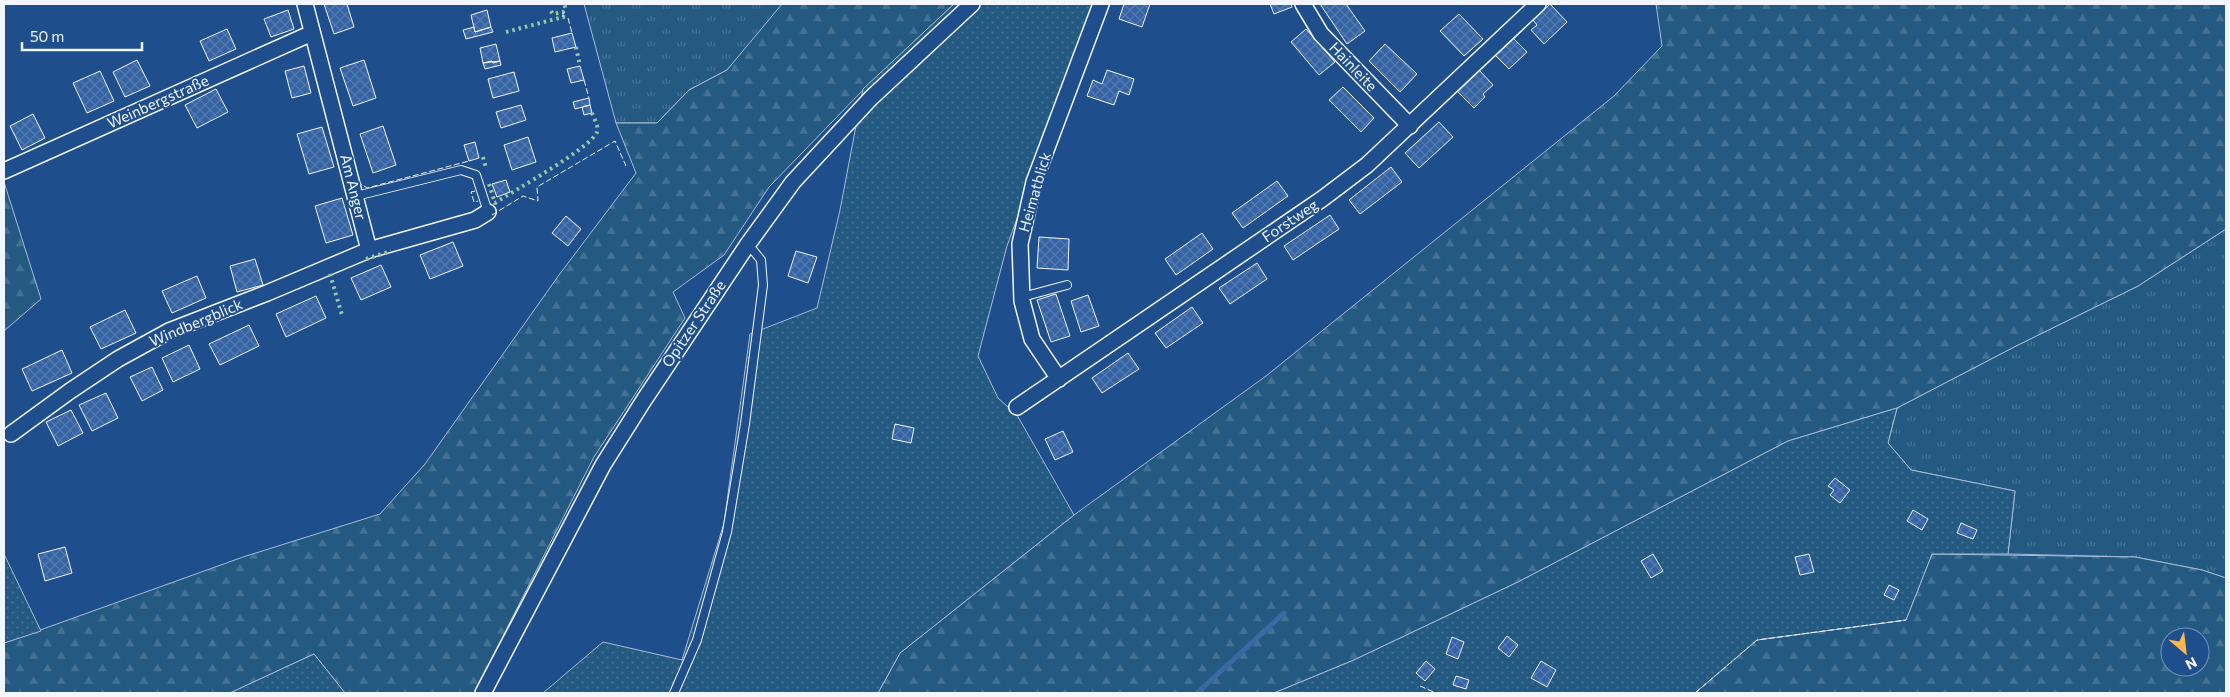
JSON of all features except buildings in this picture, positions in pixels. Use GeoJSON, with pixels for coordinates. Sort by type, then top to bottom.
{"type":"FeatureCollection","features":[{"type":"Feature","properties":{"kind":"street","name":"Am Anger"},"geometry":{"type":"LineString","coordinates":[[305,4],[369,250]]}},
{"type":"Feature","properties":{"kind":"street","name":"Opitzer Straße"},"geometry":{"type":"LineString","coordinates":[[482,693],[603,465],[748,244],[793,182],[871,98],[972,4]]}},
{"type":"Feature","properties":{"kind":"street","name":"Heimatblick"},"geometry":{"type":"LineString","coordinates":[[1059,379],[1032,339],[1022,297],[1020,244],[1034,182],[1101,4]]}},
{"type":"Feature","properties":{"kind":"street","name":"Hainleite"},"geometry":{"type":"LineString","coordinates":[[1303,4],[1321,34],[1410,126]]}},
{"type":"Feature","properties":{"kind":"street","name":"Forstweg"},"geometry":{"type":"LineString","coordinates":[[1017,407],[1322,200],[1367,165],[1410,126],[1538,4]]}},
{"type":"Feature","properties":{"kind":"street","name":"Weinbergstraße"},"geometry":{"type":"LineString","coordinates":[[4,171],[312,33]]}},
{"type":"Feature","properties":{"kind":"street"},"geometry":{"type":"LineString","coordinates":[[369,250],[475,220],[488,212]]}},
{"type":"Feature","properties":{"kind":"street","name":"Windbergblick"},"geometry":{"type":"LineString","coordinates":[[12,434],[70,390],[118,359],[169,331],[267,294],[369,250]]}},
{"type":"Feature","properties":{"kind":"lane"},"geometry":{"type":"LineString","coordinates":[[356,196],[461,170],[476,175],[488,212]]}},
{"type":"Feature","properties":{"kind":"lane"},"geometry":{"type":"LineString","coordinates":[[674,693],[697,640],[727,532],[745,424],[763,284],[760,260],[748,244]]}},
{"type":"Feature","properties":{"kind":"lane"},"geometry":{"type":"LineString","coordinates":[[1022,297],[1068,285]]}},
{"type":"Feature","properties":{"kind":"green space"},"geometry":{"type":"Polygon","coordinates":[[[584,4],[786,4],[727,70],[689,90],[657,123],[616,123],[584,4]]]}},
{"type":"Feature","properties":{"kind":"green space"},"geometry":{"type":"Polygon","coordinates":[[[782,4],[954,4],[863,90],[769,187],[724,255],[673,292],[685,318],[594,457],[474,693],[345,693],[314,654],[230,693],[4,693],[4,643],[243,557],[380,514],[425,464],[559,275],[636,173],[616,123],[657,123],[689,90],[727,70],[782,4]]]}},
{"type":"Feature","properties":{"kind":"green space"},"geometry":{"type":"Polygon","coordinates":[[[954,4],[1095,4],[1007,246],[978,356],[998,398],[1017,415],[1074,515],[900,653],[878,693],[543,693],[603,642],[682,660],[724,523],[750,334],[817,308],[840,210],[863,89],[954,4]]]}},
{"type":"Feature","properties":{"kind":"green space"},"geometry":{"type":"Polygon","coordinates":[[[1656,4],[2226,4],[2226,229],[2138,286],[2016,346],[1897,408],[1788,441],[1518,582],[1354,660],[1274,693],[878,693],[900,653],[1074,515],[1266,376],[1614,96],[1662,46],[1656,4]]]}},
{"type":"Feature","properties":{"kind":"green space"},"geometry":{"type":"Polygon","coordinates":[[[4,182],[41,299],[4,331],[4,182]]]}},
{"type":"Feature","properties":{"kind":"green space"},"geometry":{"type":"Polygon","coordinates":[[[2226,229],[2226,578],[2202,570],[2135,557],[2008,554],[2015,491],[1911,470],[1888,443],[1897,408],[2016,346],[2138,286],[2226,229]]]}},
{"type":"Feature","properties":{"kind":"green space"},"geometry":{"type":"Polygon","coordinates":[[[1897,408],[1888,443],[1911,470],[2015,491],[2008,554],[1932,554],[1906,620],[1757,640],[1695,693],[1274,693],[1354,660],[1518,582],[1788,441],[1897,408]]]}},
{"type":"Feature","properties":{"kind":"green space"},"geometry":{"type":"Polygon","coordinates":[[[4,554],[41,631],[4,643],[4,554]]]}},
{"type":"Feature","properties":{"kind":"green space"},"geometry":{"type":"Polygon","coordinates":[[[1932,554],[2135,557],[2202,570],[2226,578],[2226,693],[1695,693],[1757,640],[1906,620],[1932,554]]]}},
{"type":"Feature","properties":{"kind":"green space"},"geometry":{"type":"Polygon","coordinates":[[[314,654],[345,693],[230,693],[314,654]]]}},
{"type":"Feature","properties":{"kind":"waterway"},"geometry":{"type":"LineString","coordinates":[[1197,693],[1284,613]]}},
{"type":"Feature","properties":{"kind":"hedge"},"geometry":{"type":"LineString","coordinates":[[551,11],[553,14],[563,12],[566,9],[564,4]]}},
{"type":"Feature","properties":{"kind":"hedge"},"geometry":{"type":"LineString","coordinates":[[506,32],[563,17],[568,18]]}},
{"type":"Feature","properties":{"kind":"hedge"},"geometry":{"type":"LineString","coordinates":[[576,47],[580,66]]}},
{"type":"Feature","properties":{"kind":"hedge"},"geometry":{"type":"LineString","coordinates":[[489,184],[495,203],[567,158],[592,139],[597,132],[597,125],[592,113]]}},
{"type":"Feature","properties":{"kind":"hedge"},"geometry":{"type":"LineString","coordinates":[[483,157],[486,168]]}},
{"type":"Feature","properties":{"kind":"hedge"},"geometry":{"type":"LineString","coordinates":[[366,259],[391,251]]}},
{"type":"Feature","properties":{"kind":"hedge"},"geometry":{"type":"LineString","coordinates":[[330,274],[342,315]]}},
{"type":"Feature","properties":{"kind":"fence"},"geometry":{"type":"LineString","coordinates":[[563,12],[563,17]]}},
{"type":"Feature","properties":{"kind":"fence"},"geometry":{"type":"LineString","coordinates":[[568,18],[572,33]]}},
{"type":"Feature","properties":{"kind":"fence"},"geometry":{"type":"LineString","coordinates":[[584,80],[589,98]]}},
{"type":"Feature","properties":{"kind":"fence"},"geometry":{"type":"LineString","coordinates":[[492,215],[523,196],[538,201],[537,187],[615,141],[626,166]]}},
{"type":"Feature","properties":{"kind":"fence"},"geometry":{"type":"LineString","coordinates":[[357,181],[367,188],[469,161]]}},
{"type":"Feature","properties":{"kind":"fence"},"geometry":{"type":"LineString","coordinates":[[475,191],[471,192],[474,202],[478,201]]}},
{"type":"Feature","properties":{"kind":"fence"},"geometry":{"type":"LineString","coordinates":[[1695,693],[1757,640],[1906,620]]}},
{"type":"Feature","properties":{"kind":"fence"},"geometry":{"type":"LineString","coordinates":[[1420,686],[1436,693]]}}]}
